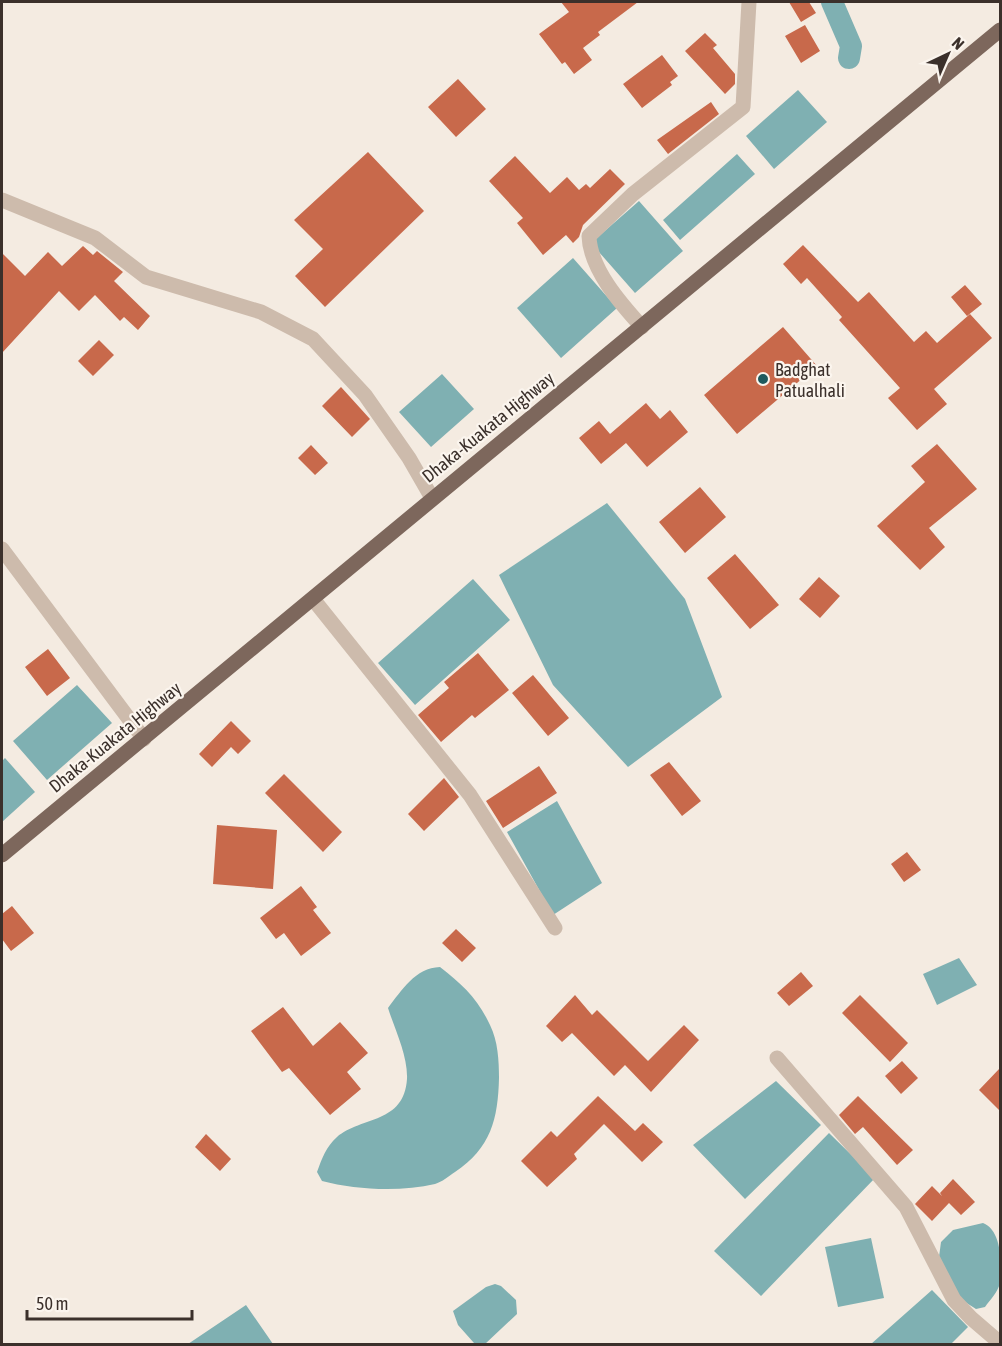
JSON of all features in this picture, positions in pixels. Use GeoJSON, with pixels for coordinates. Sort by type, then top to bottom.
{"type":"FeatureCollection","features":[{"type":"Feature","properties":{"kind":"main road","name":"Dhaka-Kuakata Highway"},"geometry":{"type":"LineString","coordinates":[[2,855],[144,740],[432,498],[1000,30]]}},
{"type":"Feature","properties":{"kind":"street"},"geometry":{"type":"LineString","coordinates":[[642,327],[613,295],[592,253],[589,237],[633,194],[743,107],[749,2]]}},
{"type":"Feature","properties":{"kind":"street"},"geometry":{"type":"LineString","coordinates":[[2,200],[95,238],[146,277],[261,312],[313,339],[365,395],[410,458],[432,498]]}},
{"type":"Feature","properties":{"kind":"street"},"geometry":{"type":"LineString","coordinates":[[2,549],[144,740]]}},
{"type":"Feature","properties":{"kind":"street"},"geometry":{"type":"LineString","coordinates":[[313,599],[470,795],[555,928]]}},
{"type":"Feature","properties":{"kind":"street"},"geometry":{"type":"LineString","coordinates":[[777,1058],[906,1207],[954,1300],[1000,1343]]}},
{"type":"Feature","properties":{"kind":"water"},"geometry":{"type":"Polygon","coordinates":[[[798,90],[827,122],[774,169],[746,136],[798,90]]]}},
{"type":"Feature","properties":{"kind":"water"},"geometry":{"type":"Polygon","coordinates":[[[737,154],[755,174],[680,240],[663,220],[737,154]]]}},
{"type":"Feature","properties":{"kind":"water"},"geometry":{"type":"Polygon","coordinates":[[[639,201],[683,251],[635,293],[591,243],[639,201]]]}},
{"type":"Feature","properties":{"kind":"water"},"geometry":{"type":"Polygon","coordinates":[[[573,258],[617,308],[561,358],[517,308],[573,258]]]}},
{"type":"Feature","properties":{"kind":"water"},"geometry":{"type":"Polygon","coordinates":[[[442,374],[474,409],[431,447],[399,412],[442,374]]]}},
{"type":"Feature","properties":{"kind":"water"},"geometry":{"type":"Polygon","coordinates":[[[607,503],[685,599],[722,697],[628,767],[553,685],[499,575],[607,503]]]}},
{"type":"Feature","properties":{"kind":"water"},"geometry":{"type":"Polygon","coordinates":[[[473,579],[510,620],[415,705],[378,663],[473,579]]]}},
{"type":"Feature","properties":{"kind":"water"},"geometry":{"type":"Polygon","coordinates":[[[77,685],[112,723],[47,780],[13,741],[77,685]]]}},
{"type":"Feature","properties":{"kind":"water"},"geometry":{"type":"Polygon","coordinates":[[[5,758],[35,792],[2,822],[2,761],[5,758]]]}},
{"type":"Feature","properties":{"kind":"water"},"geometry":{"type":"Polygon","coordinates":[[[557,801],[602,883],[553,915],[507,832],[557,801]]]}},
{"type":"Feature","properties":{"kind":"water"},"geometry":{"type":"Polygon","coordinates":[[[959,958],[977,985],[937,1005],[923,974],[959,958]]]}},
{"type":"Feature","properties":{"kind":"water"},"geometry":{"type":"Polygon","coordinates":[[[440,967],[475,1000],[495,1038],[499,1065],[497,1107],[484,1143],[467,1163],[435,1184],[422,1187],[378,1189],[322,1181],[317,1172],[333,1141],[347,1130],[390,1112],[404,1094],[407,1070],[388,1008],[416,976],[431,968],[440,967]]]}},
{"type":"Feature","properties":{"kind":"water"},"geometry":{"type":"Polygon","coordinates":[[[776,1081],[821,1125],[745,1199],[693,1145],[776,1081]]]}},
{"type":"Feature","properties":{"kind":"water"},"geometry":{"type":"Polygon","coordinates":[[[829,1133],[875,1178],[761,1296],[714,1251],[829,1133]]]}},
{"type":"Feature","properties":{"kind":"water"},"geometry":{"type":"Polygon","coordinates":[[[983,1223],[994,1233],[997,1240],[1001,1258],[1001,1276],[994,1296],[985,1307],[976,1309],[954,1295],[939,1257],[941,1242],[953,1230],[983,1223]]]}},
{"type":"Feature","properties":{"kind":"water"},"geometry":{"type":"Polygon","coordinates":[[[871,1238],[884,1298],[838,1307],[825,1247],[871,1238]]]}},
{"type":"Feature","properties":{"kind":"water"},"geometry":{"type":"Polygon","coordinates":[[[495,1284],[501,1286],[516,1300],[517,1314],[485,1344],[474,1343],[458,1325],[453,1311],[486,1287],[495,1284]]]}},
{"type":"Feature","properties":{"kind":"water"},"geometry":{"type":"Polygon","coordinates":[[[932,1290],[968,1327],[951,1344],[871,1344],[932,1290]]]}},
{"type":"Feature","properties":{"kind":"water"},"geometry":{"type":"Polygon","coordinates":[[[246,1305],[273,1344],[188,1344],[246,1305]]]}},
{"type":"Feature","properties":{"kind":"building"},"geometry":{"type":"Polygon","coordinates":[[[561,2],[638,2],[598,32],[600,35],[583,48],[592,60],[574,74],[565,62],[562,64],[539,34],[569,12],[561,2]]]}},
{"type":"Feature","properties":{"kind":"building"},"geometry":{"type":"Polygon","coordinates":[[[789,2],[809,2],[816,13],[801,22],[789,2]]]}},
{"type":"Feature","properties":{"kind":"building"},"geometry":{"type":"Polygon","coordinates":[[[805,25],[820,51],[801,63],[785,36],[805,25]]]}},
{"type":"Feature","properties":{"kind":"building"},"geometry":{"type":"Polygon","coordinates":[[[705,33],[717,45],[713,48],[735,74],[735,84],[725,94],[685,51],[705,33]]]}},
{"type":"Feature","properties":{"kind":"building"},"geometry":{"type":"Polygon","coordinates":[[[662,55],[678,76],[670,82],[672,85],[642,108],[623,84],[662,55]]]}},
{"type":"Feature","properties":{"kind":"building"},"geometry":{"type":"Polygon","coordinates":[[[458,79],[486,109],[456,137],[428,107],[458,79]]]}},
{"type":"Feature","properties":{"kind":"building"},"geometry":{"type":"Polygon","coordinates":[[[711,102],[719,114],[668,154],[657,140],[711,102]]]}},
{"type":"Feature","properties":{"kind":"building"},"geometry":{"type":"Polygon","coordinates":[[[368,152],[424,211],[325,307],[295,276],[323,249],[294,220],[368,152]]]}},
{"type":"Feature","properties":{"kind":"building"},"geometry":{"type":"Polygon","coordinates":[[[515,156],[550,193],[567,177],[579,190],[586,184],[590,188],[610,169],[625,184],[583,225],[579,237],[573,243],[566,235],[543,255],[517,223],[523,218],[489,181],[515,156]]]}},
{"type":"Feature","properties":{"kind":"building"},"geometry":{"type":"Polygon","coordinates":[[[803,245],[858,302],[869,292],[914,342],[926,331],[937,343],[970,314],[992,338],[934,389],[947,404],[917,430],[888,398],[900,388],[839,320],[842,317],[807,278],[801,284],[783,264],[803,245]]]}},
{"type":"Feature","properties":{"kind":"building"},"geometry":{"type":"Polygon","coordinates":[[[83,246],[93,255],[97,251],[123,272],[114,281],[150,316],[138,330],[124,317],[120,321],[95,295],[79,311],[59,291],[2,353],[2,253],[25,276],[48,252],[62,266],[83,246]]]}},
{"type":"Feature","properties":{"kind":"building"},"geometry":{"type":"Polygon","coordinates":[[[965,285],[982,304],[967,316],[951,297],[965,285]]]}},
{"type":"Feature","properties":{"kind":"building"},"geometry":{"type":"Polygon","coordinates":[[[783,327],[817,366],[737,434],[704,395],[783,327]]]}},
{"type":"Feature","properties":{"kind":"building"},"geometry":{"type":"Polygon","coordinates":[[[99,340],[114,355],[93,376],[78,361],[99,340]]]}},
{"type":"Feature","properties":{"kind":"building"},"geometry":{"type":"Polygon","coordinates":[[[341,387],[370,419],[352,437],[322,406],[341,387]]]}},
{"type":"Feature","properties":{"kind":"building"},"geometry":{"type":"Polygon","coordinates":[[[646,403],[660,419],[670,410],[688,432],[647,467],[626,443],[601,464],[579,438],[599,421],[610,434],[646,403]]]}},
{"type":"Feature","properties":{"kind":"building"},"geometry":{"type":"Polygon","coordinates":[[[937,444],[977,489],[929,528],[945,547],[920,570],[877,526],[925,482],[911,466],[937,444]]]}},
{"type":"Feature","properties":{"kind":"building"},"geometry":{"type":"Polygon","coordinates":[[[311,445],[328,463],[315,475],[298,458],[311,445]]]}},
{"type":"Feature","properties":{"kind":"building"},"geometry":{"type":"Polygon","coordinates":[[[700,487],[726,517],[685,553],[659,522],[700,487]]]}},
{"type":"Feature","properties":{"kind":"building"},"geometry":{"type":"Polygon","coordinates":[[[735,554],[779,605],[750,629],[707,578],[735,554]]]}},
{"type":"Feature","properties":{"kind":"building"},"geometry":{"type":"Polygon","coordinates":[[[819,577],[840,596],[820,618],[799,599],[819,577]]]}},
{"type":"Feature","properties":{"kind":"building"},"geometry":{"type":"Polygon","coordinates":[[[48,649],[70,678],[47,696],[25,667],[48,649]]]}},
{"type":"Feature","properties":{"kind":"building"},"geometry":{"type":"Polygon","coordinates":[[[478,653],[509,690],[475,718],[472,715],[441,742],[418,715],[449,688],[444,682],[478,653]]]}},
{"type":"Feature","properties":{"kind":"building"},"geometry":{"type":"Polygon","coordinates":[[[533,675],[569,718],[548,736],[512,693],[533,675]]]}},
{"type":"Feature","properties":{"kind":"building"},"geometry":{"type":"Polygon","coordinates":[[[231,721],[251,741],[238,754],[231,747],[212,767],[199,754],[231,721]]]}},
{"type":"Feature","properties":{"kind":"building"},"geometry":{"type":"Polygon","coordinates":[[[669,762],[701,801],[682,816],[650,775],[669,762]]]}},
{"type":"Feature","properties":{"kind":"building"},"geometry":{"type":"Polygon","coordinates":[[[539,766],[557,793],[503,828],[486,801],[539,766]]]}},
{"type":"Feature","properties":{"kind":"building"},"geometry":{"type":"Polygon","coordinates":[[[284,774],[342,832],[323,852],[265,793],[284,774]]]}},
{"type":"Feature","properties":{"kind":"building"},"geometry":{"type":"Polygon","coordinates":[[[444,778],[459,797],[424,831],[408,814],[444,778]]]}},
{"type":"Feature","properties":{"kind":"building"},"geometry":{"type":"Polygon","coordinates":[[[217,825],[277,830],[273,889],[213,884],[217,825]]]}},
{"type":"Feature","properties":{"kind":"building"},"geometry":{"type":"Polygon","coordinates":[[[907,852],[921,870],[904,882],[891,864],[907,852]]]}},
{"type":"Feature","properties":{"kind":"building"},"geometry":{"type":"Polygon","coordinates":[[[301,886],[317,907],[313,910],[331,933],[301,956],[284,933],[276,939],[260,918],[301,886]]]}},
{"type":"Feature","properties":{"kind":"building"},"geometry":{"type":"Polygon","coordinates":[[[12,906],[34,933],[11,951],[2,939],[2,914],[12,906]]]}},
{"type":"Feature","properties":{"kind":"building"},"geometry":{"type":"Polygon","coordinates":[[[456,929],[476,948],[462,962],[442,943],[456,929]]]}},
{"type":"Feature","properties":{"kind":"building"},"geometry":{"type":"Polygon","coordinates":[[[801,972],[813,986],[789,1006],[777,993],[801,972]]]}},
{"type":"Feature","properties":{"kind":"building"},"geometry":{"type":"Polygon","coordinates":[[[575,995],[592,1015],[597,1010],[648,1061],[684,1025],[699,1040],[651,1092],[625,1065],[614,1076],[572,1033],[562,1042],[546,1026],[575,995]]]}},
{"type":"Feature","properties":{"kind":"building"},"geometry":{"type":"Polygon","coordinates":[[[860,995],[908,1043],[890,1062],[842,1013],[860,995]]]}},
{"type":"Feature","properties":{"kind":"building"},"geometry":{"type":"Polygon","coordinates":[[[283,1007],[313,1046],[340,1022],[368,1053],[347,1072],[361,1089],[330,1115],[289,1068],[282,1072],[251,1031],[283,1007]]]}},
{"type":"Feature","properties":{"kind":"building"},"geometry":{"type":"Polygon","coordinates":[[[902,1061],[918,1078],[901,1094],[885,1076],[902,1061]]]}},
{"type":"Feature","properties":{"kind":"building"},"geometry":{"type":"Polygon","coordinates":[[[1000,1068],[1000,1111],[979,1090],[1000,1068]]]}},
{"type":"Feature","properties":{"kind":"building"},"geometry":{"type":"Polygon","coordinates":[[[598,1096],[635,1131],[643,1123],[663,1142],[642,1162],[604,1124],[574,1154],[577,1159],[547,1187],[521,1161],[551,1131],[557,1137],[598,1096]]]}},
{"type":"Feature","properties":{"kind":"building"},"geometry":{"type":"Polygon","coordinates":[[[858,1096],[913,1150],[897,1165],[863,1127],[855,1134],[839,1115],[858,1096]]]}},
{"type":"Feature","properties":{"kind":"building"},"geometry":{"type":"Polygon","coordinates":[[[206,1134],[231,1159],[220,1171],[195,1147],[206,1134]]]}},
{"type":"Feature","properties":{"kind":"building"},"geometry":{"type":"Polygon","coordinates":[[[953,1179],[975,1202],[961,1215],[949,1203],[932,1221],[915,1204],[932,1186],[942,1196],[940,1193],[953,1179]]]}},
{"type":"Feature","properties":{"kind":"waterway"},"geometry":{"type":"LineString","coordinates":[[832,2],[851,46],[849,58]]}},
{"type":"Feature","properties":{"kind":"place","name":"Badghat Patualhali"},"geometry":{"type":"Point","coordinates":[763,379]}}]}
